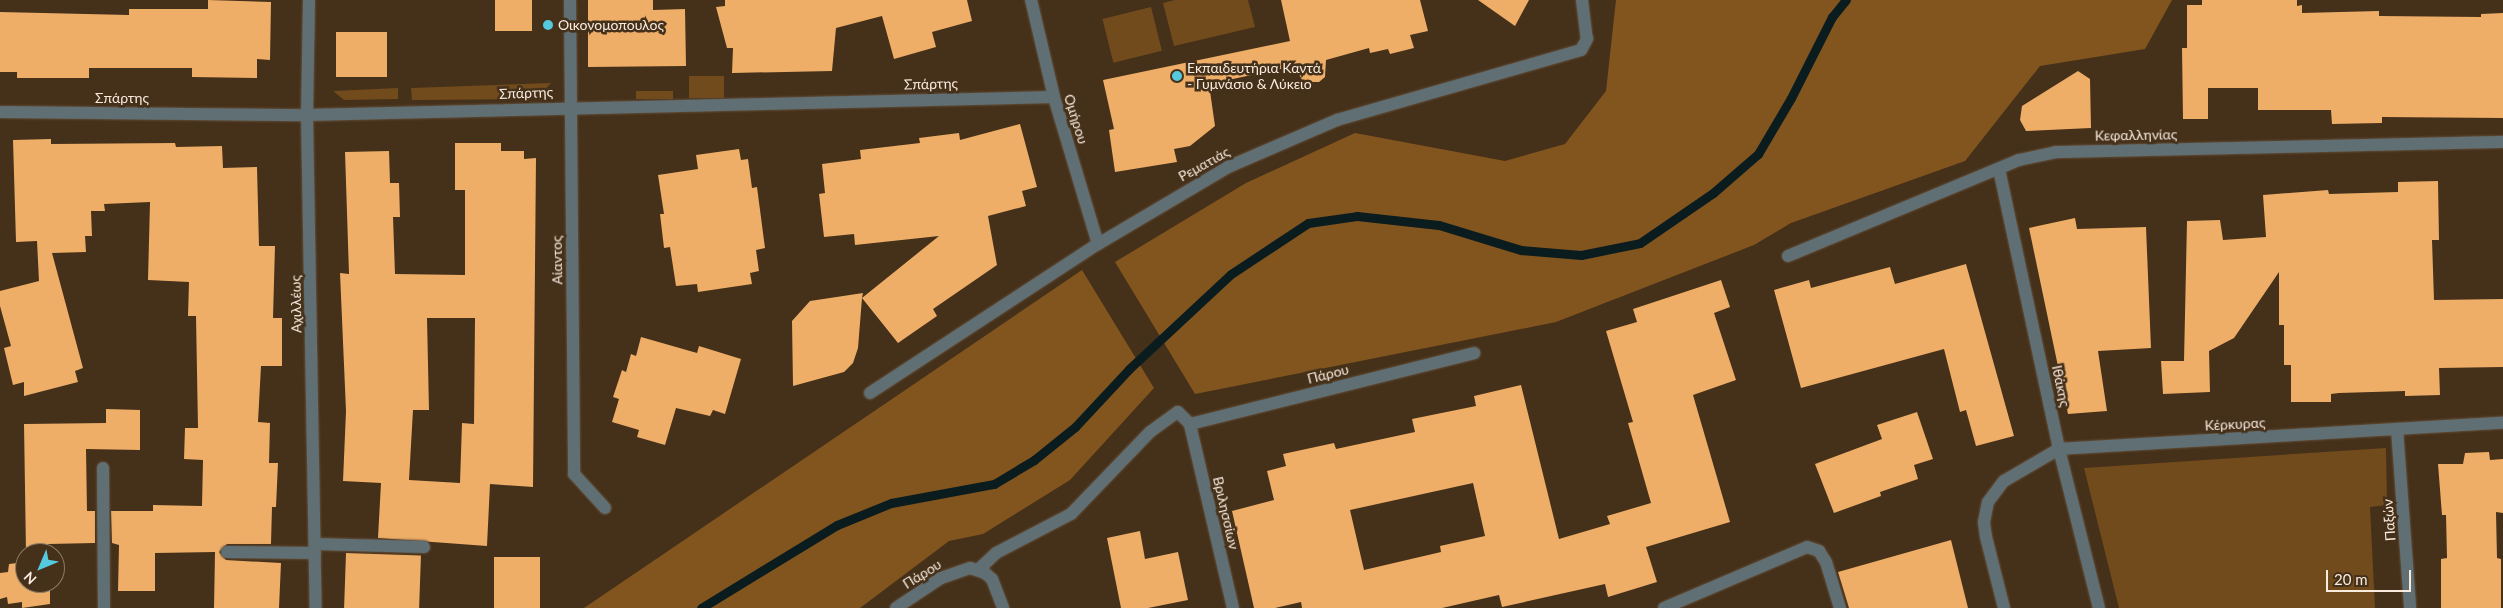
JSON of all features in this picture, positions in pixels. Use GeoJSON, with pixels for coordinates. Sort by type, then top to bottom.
{"type":"FeatureCollection","features":[{"type":"Feature","properties":{"kind":"street","name":"Αχιλλέως"},"geometry":{"type":"LineString","coordinates":[[309,0],[307,115],[316,608]]}},
{"type":"Feature","properties":{"kind":"street","name":"Αίαντος"},"geometry":{"type":"LineString","coordinates":[[570,0],[574,474],[605,508]]}},
{"type":"Feature","properties":{"kind":"street","name":"Ομήρου"},"geometry":{"type":"LineString","coordinates":[[1031,0],[1054,96],[1098,244]]}},
{"type":"Feature","properties":{"kind":"street","name":"Ρεματιάς"},"geometry":{"type":"LineString","coordinates":[[870,394],[1098,244],[1228,166],[1328,124],[1457,83],[1581,50],[1587,39],[1582,0]]}},
{"type":"Feature","properties":{"kind":"street","name":"Σπάρτης"},"geometry":{"type":"LineString","coordinates":[[0,112],[307,115],[1054,96]]}},
{"type":"Feature","properties":{"kind":"street","name":"Κεφαλληνίας"},"geometry":{"type":"LineString","coordinates":[[1788,256],[2019,160],[2056,152],[2503,142]]}},
{"type":"Feature","properties":{"kind":"street","name":"Ιθάκης"},"geometry":{"type":"LineString","coordinates":[[1999,169],[2059,450],[2099,608]]}},
{"type":"Feature","properties":{"kind":"street","name":"Πάρου"},"geometry":{"type":"LineString","coordinates":[[1190,424],[1474,353]]}},
{"type":"Feature","properties":{"kind":"street"},"geometry":{"type":"LineString","coordinates":[[1003,608],[992,579],[978,570],[996,553],[1071,514],[1150,432],[1178,412],[1190,424]]}},
{"type":"Feature","properties":{"kind":"street","name":"Κέρκυρας"},"geometry":{"type":"LineString","coordinates":[[2004,608],[1986,537],[1984,522],[1988,502],[2004,481],[2059,450],[2503,422]]}},
{"type":"Feature","properties":{"kind":"street","name":"Βριλησσίων"},"geometry":{"type":"LineString","coordinates":[[1190,424],[1232,608]]}},
{"type":"Feature","properties":{"kind":"street","name":"Παξών"},"geometry":{"type":"LineString","coordinates":[[2397,429],[2410,608]]}},
{"type":"Feature","properties":{"kind":"street"},"geometry":{"type":"LineString","coordinates":[[102,468],[104,608]]}},
{"type":"Feature","properties":{"kind":"street"},"geometry":{"type":"LineString","coordinates":[[228,552],[424,547]]}},
{"type":"Feature","properties":{"kind":"street"},"geometry":{"type":"LineString","coordinates":[[1664,608],[1799,548],[1813,548],[1826,562],[1840,608]]}},
{"type":"Feature","properties":{"kind":"street","name":"Πάρου"},"geometry":{"type":"LineString","coordinates":[[896,608],[951,573],[978,570]]}},
{"type":"Feature","properties":{"kind":"shaded area"},"geometry":{"type":"Polygon","coordinates":[[[1175,0],[1248,0],[1255,27],[1174,46],[1163,3],[1175,0]]]}},
{"type":"Feature","properties":{"kind":"shaded area"},"geometry":{"type":"Polygon","coordinates":[[[1616,0],[2172,0],[2145,49],[2040,66],[1965,161],[1791,223],[1754,245],[1556,322],[1195,394],[1115,262],[1246,183],[1355,133],[1505,161],[1565,144],[1606,91],[1616,0]]]}},
{"type":"Feature","properties":{"kind":"shaded area"},"geometry":{"type":"Polygon","coordinates":[[[1151,7],[1162,51],[1113,63],[1102,19],[1151,7]]]}},
{"type":"Feature","properties":{"kind":"shaded area"},"geometry":{"type":"Polygon","coordinates":[[[689,76],[724,76],[724,98],[689,98],[689,76]]]}},
{"type":"Feature","properties":{"kind":"shaded area"},"geometry":{"type":"Polygon","coordinates":[[[551,83],[539,96],[531,99],[412,100],[411,88],[551,83]]]}},
{"type":"Feature","properties":{"kind":"shaded area"},"geometry":{"type":"Polygon","coordinates":[[[398,88],[398,99],[344,100],[333,91],[398,88]]]}},
{"type":"Feature","properties":{"kind":"shaded area"},"geometry":{"type":"Polygon","coordinates":[[[636,91],[673,91],[673,99],[636,99],[636,91]]]}},
{"type":"Feature","properties":{"kind":"shaded area"},"geometry":{"type":"Polygon","coordinates":[[[1082,270],[1154,388],[1070,480],[983,534],[949,541],[860,608],[584,608],[1082,270]]]}},
{"type":"Feature","properties":{"kind":"shaded area"},"geometry":{"type":"Polygon","coordinates":[[[2386,448],[2387,505],[2370,507],[2375,608],[2119,608],[2084,468],[2386,448]]]}},
{"type":"Feature","properties":{"kind":"building"},"geometry":{"type":"Polygon","coordinates":[[[208,0],[271,2],[270,60],[257,59],[257,78],[192,77],[192,68],[89,68],[89,78],[17,78],[17,72],[0,72],[0,12],[129,15],[129,9],[208,9],[208,0]]]}},
{"type":"Feature","properties":{"kind":"building"},"geometry":{"type":"Polygon","coordinates":[[[495,0],[532,0],[532,31],[495,31],[495,0]]]}},
{"type":"Feature","properties":{"kind":"building"},"geometry":{"type":"Polygon","coordinates":[[[588,0],[653,0],[653,10],[685,9],[686,66],[588,67],[588,0]]]}},
{"type":"Feature","properties":{"kind":"building"},"geometry":{"type":"Polygon","coordinates":[[[725,0],[967,0],[972,21],[932,32],[936,47],[894,59],[882,16],[836,28],[832,71],[732,73],[733,48],[727,48],[716,7],[725,6],[725,0]]]}},
{"type":"Feature","properties":{"kind":"building"},"geometry":{"type":"Polygon","coordinates":[[[1281,0],[1420,0],[1428,31],[1410,35],[1414,48],[1390,54],[1388,49],[1370,53],[1369,48],[1326,60],[1325,77],[1319,82],[1303,82],[1295,66],[1209,84],[1215,126],[1190,146],[1174,149],[1177,162],[1115,172],[1109,130],[1114,129],[1103,80],[1290,41],[1281,0]]]}},
{"type":"Feature","properties":{"kind":"building"},"geometry":{"type":"Polygon","coordinates":[[[1478,0],[1529,0],[1515,26],[1478,0]]]}},
{"type":"Feature","properties":{"kind":"building"},"geometry":{"type":"Polygon","coordinates":[[[2202,0],[2297,0],[2297,6],[2302,5],[2302,13],[2379,11],[2379,16],[2481,17],[2481,14],[2503,13],[2503,118],[2382,117],[2382,123],[2332,124],[2331,110],[2258,110],[2258,88],[2208,88],[2208,119],[2183,119],[2182,48],[2187,48],[2187,5],[2202,5],[2202,0]]]}},
{"type":"Feature","properties":{"kind":"building"},"geometry":{"type":"Polygon","coordinates":[[[336,32],[387,32],[387,77],[336,77],[336,32]]]}},
{"type":"Feature","properties":{"kind":"building"},"geometry":{"type":"Polygon","coordinates":[[[2078,71],[2090,79],[2091,128],[2026,131],[2020,120],[2022,106],[2078,71]]]}},
{"type":"Feature","properties":{"kind":"building"},"geometry":{"type":"Polygon","coordinates":[[[1020,124],[1037,187],[1022,191],[1026,206],[988,216],[997,265],[933,309],[937,316],[898,343],[862,298],[939,236],[855,245],[854,234],[824,237],[819,194],[825,193],[822,164],[861,159],[860,150],[920,143],[919,138],[959,133],[960,140],[1020,124]]]}},
{"type":"Feature","properties":{"kind":"building"},"geometry":{"type":"Polygon","coordinates":[[[51,139],[51,144],[175,143],[176,147],[222,146],[223,168],[257,167],[259,246],[275,246],[273,318],[282,318],[282,366],[261,366],[258,422],[270,423],[269,463],[278,463],[276,507],[272,507],[271,544],[227,544],[219,552],[226,560],[281,563],[279,608],[214,608],[215,552],[155,553],[155,591],[118,591],[119,545],[112,543],[111,511],[153,511],[153,505],[202,506],[203,460],[184,459],[185,428],[198,428],[196,316],[188,316],[189,282],[148,280],[150,202],[104,204],[105,211],[91,211],[92,236],[85,236],[86,252],[52,253],[83,368],[75,371],[78,382],[24,396],[24,382],[13,385],[4,348],[11,346],[0,306],[0,291],[39,281],[37,241],[16,242],[13,140],[51,139]]]}},
{"type":"Feature","properties":{"kind":"building"},"geometry":{"type":"Polygon","coordinates":[[[455,143],[501,143],[501,151],[524,151],[524,159],[536,158],[533,487],[490,484],[487,546],[378,538],[381,483],[343,481],[346,411],[340,273],[349,274],[345,152],[389,151],[390,183],[399,183],[400,217],[393,217],[395,274],[465,275],[465,190],[455,190],[455,143]],[[427,318],[429,410],[413,410],[409,480],[460,483],[462,423],[474,424],[475,318],[427,318]]]}},
{"type":"Feature","properties":{"kind":"building"},"geometry":{"type":"Polygon","coordinates":[[[739,149],[741,160],[748,159],[752,188],[757,187],[765,248],[756,250],[759,271],[750,273],[752,284],[698,292],[697,284],[676,286],[670,247],[664,248],[660,214],[664,214],[658,175],[698,169],[696,155],[739,149]]]}},
{"type":"Feature","properties":{"kind":"building"},"geometry":{"type":"Polygon","coordinates":[[[2438,181],[2439,240],[2432,240],[2434,300],[2503,299],[2503,367],[2439,368],[2440,395],[2405,396],[2405,391],[2339,393],[2331,394],[2331,402],[2291,402],[2291,365],[2284,365],[2284,325],[2279,325],[2279,272],[2234,338],[2209,351],[2210,392],[2163,394],[2161,361],[2184,361],[2187,221],[2220,220],[2223,240],[2266,237],[2263,195],[2328,190],[2329,194],[2398,192],[2398,182],[2438,181]]]}},
{"type":"Feature","properties":{"kind":"building"},"geometry":{"type":"Polygon","coordinates":[[[2075,218],[2077,229],[2146,227],[2151,348],[2098,351],[2107,411],[2068,414],[2029,228],[2075,218]]]}},
{"type":"Feature","properties":{"kind":"building"},"geometry":{"type":"Polygon","coordinates":[[[1966,264],[2014,436],[1976,446],[1966,410],[1960,412],[1944,349],[1801,388],[1774,290],[1809,280],[1811,288],[1890,267],[1895,284],[1966,264]]]}},
{"type":"Feature","properties":{"kind":"building"},"geometry":{"type":"Polygon","coordinates":[[[1721,280],[1730,307],[1714,313],[1736,380],[1693,395],[1730,522],[1646,547],[1657,582],[1608,597],[1605,584],[1502,607],[1499,595],[1442,608],[1302,608],[1301,602],[1275,608],[1254,608],[1232,511],[1274,500],[1267,471],[1286,466],[1283,454],[1334,443],[1336,449],[1415,432],[1412,419],[1476,406],[1474,396],[1521,385],[1559,539],[1610,524],[1607,516],[1651,503],[1628,423],[1633,422],[1606,331],[1637,322],[1633,309],[1721,280]],[[1473,483],[1350,510],[1364,570],[1441,552],[1440,546],[1485,536],[1473,483]]]}},
{"type":"Feature","properties":{"kind":"building"},"geometry":{"type":"Polygon","coordinates":[[[863,293],[858,348],[853,363],[844,372],[793,386],[792,321],[810,301],[863,293]]]}},
{"type":"Feature","properties":{"kind":"building"},"geometry":{"type":"Polygon","coordinates":[[[641,337],[697,353],[699,346],[741,359],[725,414],[713,410],[710,416],[676,408],[665,445],[637,437],[639,430],[612,422],[619,399],[613,397],[622,370],[626,372],[631,354],[636,356],[641,337]]]}},
{"type":"Feature","properties":{"kind":"building"},"geometry":{"type":"Polygon","coordinates":[[[106,409],[140,410],[140,450],[86,449],[87,511],[95,511],[95,543],[26,543],[24,424],[106,423],[106,409]]]}},
{"type":"Feature","properties":{"kind":"building"},"geometry":{"type":"Polygon","coordinates":[[[1917,412],[1933,459],[1914,465],[1918,479],[1880,492],[1881,496],[1834,513],[1815,464],[1882,439],[1877,425],[1917,412]]]}},
{"type":"Feature","properties":{"kind":"building"},"geometry":{"type":"Polygon","coordinates":[[[2489,452],[2490,460],[2503,459],[2503,513],[2496,512],[2497,558],[2501,559],[2501,608],[2441,608],[2441,559],[2447,558],[2446,515],[2442,515],[2438,464],[2463,464],[2465,453],[2489,452]]]}},
{"type":"Feature","properties":{"kind":"building"},"geometry":{"type":"Polygon","coordinates":[[[1140,531],[1145,559],[1178,552],[1188,600],[1148,608],[1121,608],[1107,538],[1140,531]]]}},
{"type":"Feature","properties":{"kind":"building"},"geometry":{"type":"Polygon","coordinates":[[[1951,540],[1968,608],[1849,608],[1838,572],[1951,540]]]}},
{"type":"Feature","properties":{"kind":"building"},"geometry":{"type":"Polygon","coordinates":[[[346,553],[421,556],[419,608],[344,608],[346,553]]]}},
{"type":"Feature","properties":{"kind":"building"},"geometry":{"type":"Polygon","coordinates":[[[494,557],[540,557],[540,608],[494,608],[494,557]]]}},
{"type":"Feature","properties":{"kind":"building"},"geometry":{"type":"Polygon","coordinates":[[[15,563],[15,593],[50,593],[50,604],[22,608],[22,602],[8,604],[7,597],[0,599],[0,573],[8,572],[9,564],[15,563]]]}},
{"type":"Feature","properties":{"kind":"waterway"},"geometry":{"type":"LineString","coordinates":[[701,608],[837,525],[891,503],[994,484],[1034,460],[1075,427],[1129,369],[1231,274],[1308,223],[1357,216],[1439,225],[1521,250],[1581,255],[1640,243],[1713,193],[1758,154],[1791,98],[1832,17],[1846,0]]}},
{"type":"Feature","properties":{"kind":"place","name":"Οικονομοπουλος"},"geometry":{"type":"Point","coordinates":[548,25]}},
{"type":"Feature","properties":{"kind":"place","name":"Εκπαιδευτήρια Καντά - Γυμνάσιο & Λύκειο"},"geometry":{"type":"Point","coordinates":[1177,76]}}]}
